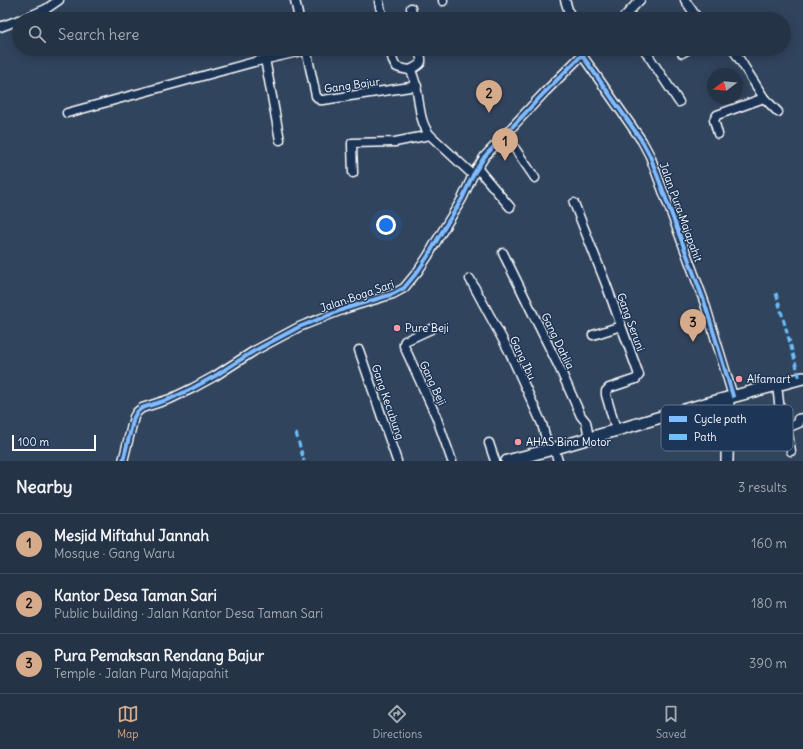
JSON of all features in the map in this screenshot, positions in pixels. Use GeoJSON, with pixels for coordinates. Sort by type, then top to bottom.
{"type":"FeatureCollection","features":[{"type":"Feature","properties":{"kind":"main road"},"geometry":{"type":"LineString","coordinates":[[702,405],[803,378]]}},
{"type":"Feature","properties":{"kind":"main road"},"geometry":{"type":"LineString","coordinates":[[730,397],[730,405]]}},
{"type":"Feature","properties":{"kind":"main road"},"geometry":{"type":"LineString","coordinates":[[507,461],[661,417]]}},
{"type":"Feature","properties":{"kind":"main road"},"geometry":{"type":"LineString","coordinates":[[727,461],[728,451]]}},
{"type":"Feature","properties":{"kind":"street"},"geometry":{"type":"LineString","coordinates":[[39,12],[59,0]]}},
{"type":"Feature","properties":{"kind":"street"},"geometry":{"type":"LineString","coordinates":[[295,0],[298,12]]}},
{"type":"Feature","properties":{"kind":"street"},"geometry":{"type":"LineString","coordinates":[[565,0],[568,12]]}},
{"type":"Feature","properties":{"kind":"street"},"geometry":{"type":"LineString","coordinates":[[629,12],[640,0]]}},
{"type":"Feature","properties":{"kind":"street"},"geometry":{"type":"LineString","coordinates":[[685,0],[693,12]]}},
{"type":"Feature","properties":{"kind":"street"},"geometry":{"type":"LineString","coordinates":[[379,2],[381,12]]}},
{"type":"Feature","properties":{"kind":"street"},"geometry":{"type":"LineString","coordinates":[[411,8],[412,12]]}},
{"type":"Feature","properties":{"kind":"street"},"geometry":{"type":"LineString","coordinates":[[0,27],[12,23]]}},
{"type":"Feature","properties":{"kind":"street"},"geometry":{"type":"LineString","coordinates":[[67,113],[277,56]]}},
{"type":"Feature","properties":{"kind":"street","name":"Gang Bajur"},"geometry":{"type":"LineString","coordinates":[[307,56],[316,96],[320,100],[417,86]]}},
{"type":"Feature","properties":{"kind":"street"},"geometry":{"type":"LineString","coordinates":[[392,56],[395,66],[410,70],[421,63],[420,56]]}},
{"type":"Feature","properties":{"kind":"street","name":"Jalan Boga Sari"},"geometry":{"type":"LineString","coordinates":[[123,461],[134,417],[142,408],[193,388],[254,351],[299,327],[330,314],[393,294],[404,288],[428,256],[462,198],[475,171],[485,156],[579,56]]}},
{"type":"Feature","properties":{"kind":"street","name":"Jalan Pura Majapahit"},"geometry":{"type":"LineString","coordinates":[[587,56],[650,156],[704,301],[730,397]]}},
{"type":"Feature","properties":{"kind":"street"},"geometry":{"type":"LineString","coordinates":[[649,56],[679,102]]}},
{"type":"Feature","properties":{"kind":"street"},"geometry":{"type":"LineString","coordinates":[[737,56],[764,98],[778,112]]}},
{"type":"Feature","properties":{"kind":"street"},"geometry":{"type":"LineString","coordinates":[[265,59],[280,140]]}},
{"type":"Feature","properties":{"kind":"street"},"geometry":{"type":"LineString","coordinates":[[410,70],[417,86],[423,122],[426,130],[430,135],[475,171],[510,207]]}},
{"type":"Feature","properties":{"kind":"street"},"geometry":{"type":"LineString","coordinates":[[718,134],[714,120],[718,115],[764,98]]}},
{"type":"Feature","properties":{"kind":"street"},"geometry":{"type":"LineString","coordinates":[[505,134],[535,178]]}},
{"type":"Feature","properties":{"kind":"street"},"geometry":{"type":"LineString","coordinates":[[353,173],[352,143],[395,142],[430,135]]}},
{"type":"Feature","properties":{"kind":"street","name":"Gang Seruni"},"geometry":{"type":"LineString","coordinates":[[574,202],[606,284],[639,376],[636,380],[608,388],[606,391],[616,430]]}},
{"type":"Feature","properties":{"kind":"street","name":"Gang Dahlia"},"geometry":{"type":"LineString","coordinates":[[503,253],[560,369],[581,416],[586,422],[589,438]]}},
{"type":"Feature","properties":{"kind":"street","name":"Gang Ibu"},"geometry":{"type":"LineString","coordinates":[[470,278],[510,353],[558,461]]}},
{"type":"Feature","properties":{"kind":"street"},"geometry":{"type":"LineString","coordinates":[[593,335],[621,326]]}},
{"type":"Feature","properties":{"kind":"street","name":"Gang Beji"},"geometry":{"type":"LineString","coordinates":[[431,329],[405,341],[404,346],[436,416],[452,461]]}},
{"type":"Feature","properties":{"kind":"street","name":"Gang Kecubung"},"geometry":{"type":"LineString","coordinates":[[359,350],[397,461]]}},
{"type":"Feature","properties":{"kind":"street"},"geometry":{"type":"LineString","coordinates":[[777,385],[780,405]]}},
{"type":"Feature","properties":{"kind":"street"},"geometry":{"type":"LineString","coordinates":[[793,425],[799,423],[798,419],[803,418]]}},
{"type":"Feature","properties":{"kind":"street"},"geometry":{"type":"LineString","coordinates":[[489,443],[495,461]]}},
{"type":"Feature","properties":{"kind":"marked path"},"geometry":{"type":"LineString","coordinates":[[776,293],[800,379]]}},
{"type":"Feature","properties":{"kind":"marked path"},"geometry":{"type":"LineString","coordinates":[[296,433],[304,461]]}},
{"type":"Feature","properties":{"kind":"cycle path"},"geometry":{"type":"LineString","coordinates":[[123,461],[134,417],[142,408],[170,399],[193,388],[254,351],[299,327],[347,308],[393,294],[404,288],[428,256],[462,199],[473,175],[485,156],[581,56]]}},
{"type":"Feature","properties":{"kind":"cycle path"},"geometry":{"type":"LineString","coordinates":[[583,56],[642,141],[650,156],[704,301],[733,396]]}},
{"type":"Feature","properties":{"kind":"place","name":"Kantor Desa Taman Sari"},"geometry":{"type":"Point","coordinates":[489,113]}},
{"type":"Feature","properties":{"kind":"place","name":"Mesjid Miftahul Jannah"},"geometry":{"type":"Point","coordinates":[505,161]}},
{"type":"Feature","properties":{"kind":"place","name":"Pure Beji"},"geometry":{"type":"Point","coordinates":[397,328]}},
{"type":"Feature","properties":{"kind":"place","name":"Pura Pemaksan Rendang Bajur"},"geometry":{"type":"Point","coordinates":[693,342]}},
{"type":"Feature","properties":{"kind":"place","name":"Alfamart"},"geometry":{"type":"Point","coordinates":[739,379]}},
{"type":"Feature","properties":{"kind":"place","name":"AHAS Bina Motor"},"geometry":{"type":"Point","coordinates":[518,442]}}]}
